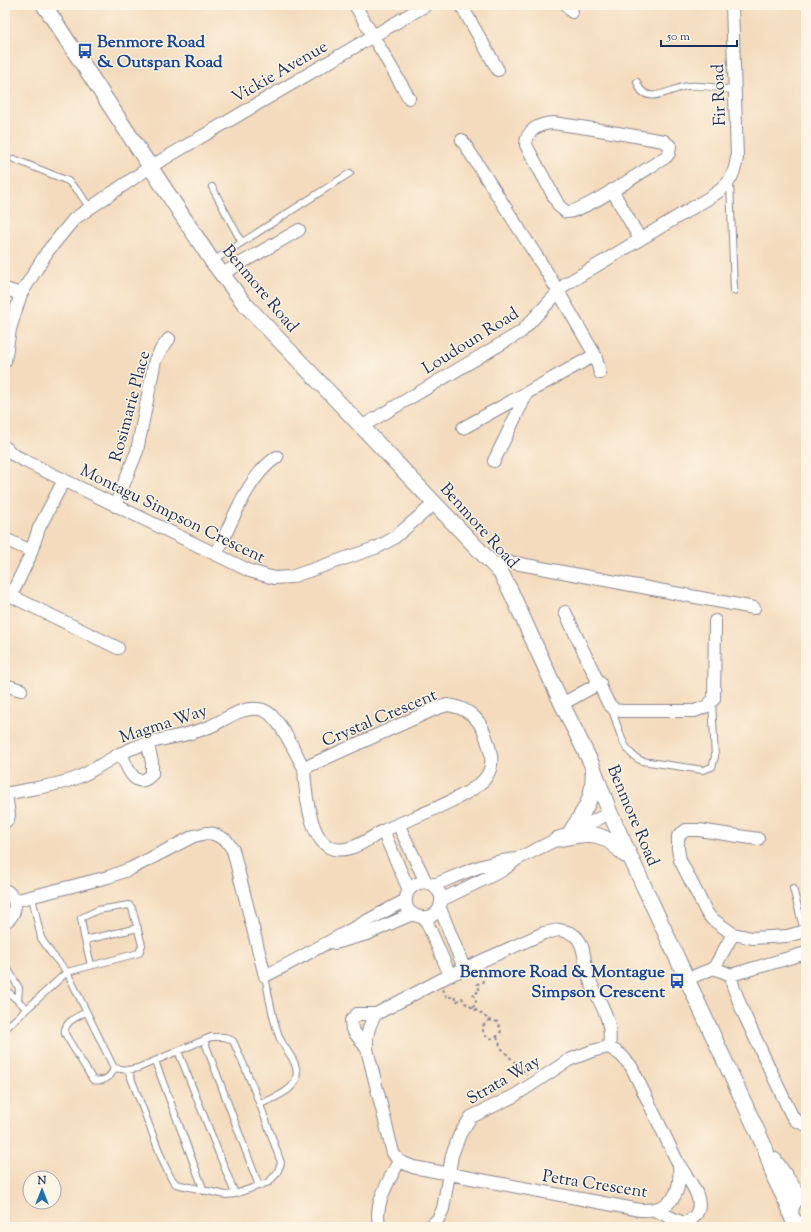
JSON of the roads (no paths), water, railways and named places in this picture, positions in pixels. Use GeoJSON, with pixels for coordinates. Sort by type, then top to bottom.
{"type":"FeatureCollection","features":[{"type":"Feature","properties":{"kind":"street"},"geometry":{"type":"LineString","coordinates":[[355,5],[409,98]]}},
{"type":"Feature","properties":{"kind":"street","name":"Vickie Avenue"},"geometry":{"type":"LineString","coordinates":[[150,167],[426,5]]}},
{"type":"Feature","properties":{"kind":"street"},"geometry":{"type":"LineString","coordinates":[[462,5],[498,70]]}},
{"type":"Feature","properties":{"kind":"street","name":"Fir Road"},"geometry":{"type":"LineString","coordinates":[[730,182],[734,173],[737,158],[732,5]]}},
{"type":"Feature","properties":{"kind":"street","name":"Benmore Road"},"geometry":{"type":"LineString","coordinates":[[48,6],[150,167],[222,274],[249,308],[494,565],[511,592],[562,704],[592,765],[610,813],[765,1148],[775,1179],[796,1222]]}},
{"type":"Feature","properties":{"kind":"street"},"geometry":{"type":"LineString","coordinates":[[553,124],[594,128],[664,141],[670,146],[669,153],[666,157],[612,190],[573,212],[563,210],[526,145],[526,139],[531,130],[539,126],[553,124]]}},
{"type":"Feature","properties":{"kind":"street"},"geometry":{"type":"LineString","coordinates":[[462,140],[548,274],[595,354],[600,373]]}},
{"type":"Feature","properties":{"kind":"street"},"geometry":{"type":"LineString","coordinates":[[5,361],[10,329],[21,294],[59,235],[74,219],[89,207],[150,167]]}},
{"type":"Feature","properties":{"kind":"street","name":"Loudoun Road"},"geometry":{"type":"LineString","coordinates":[[361,426],[522,332],[566,284],[576,276],[718,193],[730,182]]}},
{"type":"Feature","properties":{"kind":"street"},"geometry":{"type":"LineString","coordinates":[[612,190],[640,239]]}},
{"type":"Feature","properties":{"kind":"street"},"geometry":{"type":"LineString","coordinates":[[222,274],[299,230]]}},
{"type":"Feature","properties":{"kind":"street"},"geometry":{"type":"LineString","coordinates":[[5,289],[21,294]]}},
{"type":"Feature","properties":{"kind":"street","name":"Rosimarie Place"},"geometry":{"type":"LineString","coordinates":[[115,506],[137,451],[155,360],[162,348],[170,339]]}},
{"type":"Feature","properties":{"kind":"street"},"geometry":{"type":"LineString","coordinates":[[463,428],[595,354]]}},
{"type":"Feature","properties":{"kind":"street"},"geometry":{"type":"LineString","coordinates":[[494,462],[527,393]]}},
{"type":"Feature","properties":{"kind":"street","name":"Montagu Simpson Crescent"},"geometry":{"type":"LineString","coordinates":[[5,447],[12,454],[115,506],[260,575],[274,578],[292,577],[370,551],[386,543],[416,521],[435,503]]}},
{"type":"Feature","properties":{"kind":"street"},"geometry":{"type":"LineString","coordinates":[[216,555],[252,481],[267,463],[277,457]]}},
{"type":"Feature","properties":{"kind":"street"},"geometry":{"type":"LineString","coordinates":[[64,480],[39,528],[31,551],[8,595],[118,648]]}},
{"type":"Feature","properties":{"kind":"street"},"geometry":{"type":"LineString","coordinates":[[5,539],[31,551]]}},
{"type":"Feature","properties":{"kind":"street"},"geometry":{"type":"LineString","coordinates":[[494,565],[502,562],[515,563],[754,608]]}},
{"type":"Feature","properties":{"kind":"street"},"geometry":{"type":"LineString","coordinates":[[566,612],[611,707],[622,711],[695,711],[712,702],[714,699],[715,621]]}},
{"type":"Feature","properties":{"kind":"street"},"geometry":{"type":"LineString","coordinates":[[562,704],[600,683]]}},
{"type":"Feature","properties":{"kind":"street"},"geometry":{"type":"LineString","coordinates":[[5,685],[21,690]]}},
{"type":"Feature","properties":{"kind":"street","name":"Crystal Crescent"},"geometry":{"type":"LineString","coordinates":[[446,705],[457,706],[468,711],[478,720],[489,744],[492,757],[491,770],[486,779],[466,793],[383,831],[351,848],[340,850],[325,845],[315,827],[310,813],[304,768],[446,705]]}},
{"type":"Feature","properties":{"kind":"street","name":"Magma Way"},"geometry":{"type":"LineString","coordinates":[[5,794],[75,779],[121,753],[147,742],[208,728],[245,710],[262,710],[274,716],[304,768]]}},
{"type":"Feature","properties":{"kind":"street"},"geometry":{"type":"LineString","coordinates":[[121,753],[133,777],[140,780],[145,779],[152,774],[153,769],[147,742]]}},
{"type":"Feature","properties":{"kind":"street"},"geometry":{"type":"LineString","coordinates":[[564,836],[591,798],[594,789],[592,765]]}},
{"type":"Feature","properties":{"kind":"street"},"geometry":{"type":"LineString","coordinates":[[5,794],[9,815],[5,822]]}},
{"type":"Feature","properties":{"kind":"street"},"geometry":{"type":"LineString","coordinates":[[383,831],[407,895],[409,910],[412,914],[425,918],[433,914],[440,904],[503,870],[517,859],[610,813]]}},
{"type":"Feature","properties":{"kind":"street"},"geometry":{"type":"LineString","coordinates":[[398,824],[430,884],[438,889],[440,904],[470,967]]}},
{"type":"Feature","properties":{"kind":"street"},"geometry":{"type":"LineString","coordinates":[[758,839],[699,830],[686,830],[678,836],[680,860],[707,913],[734,934],[752,938],[770,938],[805,931]]}},
{"type":"Feature","properties":{"kind":"street"},"geometry":{"type":"LineString","coordinates":[[14,901],[108,877],[130,869],[194,836],[207,833],[214,834],[226,840],[234,850],[265,976],[326,945],[407,895],[416,884],[430,884],[480,866],[502,860],[517,859]]}},
{"type":"Feature","properties":{"kind":"street"},"geometry":{"type":"LineString","coordinates":[[564,836],[591,834],[604,837],[613,842],[634,865]]}},
{"type":"Feature","properties":{"kind":"street"},"geometry":{"type":"LineString","coordinates":[[5,890],[12,896],[14,901],[14,912],[12,917],[5,922]]}},
{"type":"Feature","properties":{"kind":"street"},"geometry":{"type":"LineString","coordinates":[[326,945],[367,934],[412,914]]}},
{"type":"Feature","properties":{"kind":"street"},"geometry":{"type":"LineString","coordinates":[[425,918],[445,978]]}},
{"type":"Feature","properties":{"kind":"street"},"geometry":{"type":"LineString","coordinates":[[367,1049],[352,1029],[351,1021],[357,1014],[376,1014],[445,978],[551,931],[559,930],[569,932],[578,938],[582,946],[587,972],[610,1026],[610,1047]]}},
{"type":"Feature","properties":{"kind":"street"},"geometry":{"type":"LineString","coordinates":[[687,979],[714,968],[734,934]]}},
{"type":"Feature","properties":{"kind":"street"},"geometry":{"type":"LineString","coordinates":[[714,968],[731,975],[806,953]]}},
{"type":"Feature","properties":{"kind":"street"},"geometry":{"type":"LineString","coordinates":[[731,975],[733,986],[743,1012],[791,1114],[795,1120],[806,1125]]}},
{"type":"Feature","properties":{"kind":"street"},"geometry":{"type":"LineString","coordinates":[[376,1014],[367,1033],[367,1049],[390,1142],[395,1157],[399,1161],[381,1199],[378,1212],[380,1227]]}},
{"type":"Feature","properties":{"kind":"street","name":"Strata Way"},"geometry":{"type":"LineString","coordinates":[[430,1227],[443,1209],[448,1173],[456,1143],[471,1117],[514,1096],[569,1060],[592,1051],[610,1047]]}},
{"type":"Feature","properties":{"kind":"street","name":"Petra Crescent"},"geometry":{"type":"LineString","coordinates":[[399,1161],[413,1167],[640,1210],[654,1210],[666,1206],[675,1196],[680,1183],[679,1166],[631,1066],[621,1055],[610,1047]]}},
{"type":"Feature","properties":{"kind":"street","name":"Benmore Road"},"geometry":{"type":"LineString","coordinates":[[765,1148],[803,1197]]}},
{"type":"Feature","properties":{"kind":"street"},"geometry":{"type":"LineString","coordinates":[[654,1210],[683,1223],[696,1215],[699,1202],[698,1196],[679,1166]]}},
{"type":"Feature","properties":{"kind":"street"},"geometry":{"type":"LineString","coordinates":[[796,1222],[793,1203],[803,1197]]}},
{"type":"Feature","properties":{"kind":"lane"},"geometry":{"type":"LineString","coordinates":[[637,82],[639,88],[645,94],[657,96],[663,96],[677,88],[689,86],[735,90]]}},
{"type":"Feature","properties":{"kind":"lane"},"geometry":{"type":"LineString","coordinates":[[14,159],[68,181],[80,192],[89,207]]}},
{"type":"Feature","properties":{"kind":"lane"},"geometry":{"type":"LineString","coordinates":[[212,261],[241,241],[350,173]]}},
{"type":"Feature","properties":{"kind":"lane"},"geometry":{"type":"LineString","coordinates":[[730,182],[734,291]]}},
{"type":"Feature","properties":{"kind":"lane"},"geometry":{"type":"LineString","coordinates":[[212,187],[241,241]]}},
{"type":"Feature","properties":{"kind":"lane"},"geometry":{"type":"LineString","coordinates":[[611,707],[628,752],[633,758],[642,761],[704,770],[712,767],[715,757],[712,702]]}},
{"type":"Feature","properties":{"kind":"lane"},"geometry":{"type":"LineString","coordinates":[[793,888],[805,931]]}},
{"type":"Feature","properties":{"kind":"lane"},"geometry":{"type":"LineString","coordinates":[[32,897],[41,938],[67,972],[114,1068]]}},
{"type":"Feature","properties":{"kind":"lane"},"geometry":{"type":"LineString","coordinates":[[5,1029],[26,1008],[67,972],[140,954],[142,945],[132,908],[129,905],[98,910],[81,918],[91,965]]}},
{"type":"Feature","properties":{"kind":"lane"},"geometry":{"type":"LineString","coordinates":[[85,940],[138,928]]}},
{"type":"Feature","properties":{"kind":"lane"},"geometry":{"type":"LineString","coordinates":[[5,964],[19,988],[18,1001]]}},
{"type":"Feature","properties":{"kind":"lane"},"geometry":{"type":"LineString","coordinates":[[260,1104],[286,1093],[294,1084],[296,1075],[293,1060],[279,1036],[265,976]]}},
{"type":"Feature","properties":{"kind":"lane"},"geometry":{"type":"LineString","coordinates":[[5,989],[26,1008]]}},
{"type":"Feature","properties":{"kind":"lane"},"geometry":{"type":"LineString","coordinates":[[86,1012],[67,1024],[64,1028],[65,1034],[93,1080],[100,1081],[110,1077],[114,1068]]}},
{"type":"Feature","properties":{"kind":"lane"},"geometry":{"type":"LineString","coordinates":[[114,1068],[128,1070],[155,1061],[204,1040],[218,1036],[230,1038],[233,1041],[260,1104],[281,1163],[277,1173],[269,1182],[235,1194],[204,1191],[176,1184],[171,1178],[128,1070]]}},
{"type":"Feature","properties":{"kind":"lane"},"geometry":{"type":"LineString","coordinates":[[204,1040],[259,1186]]}},
{"type":"Feature","properties":{"kind":"lane"},"geometry":{"type":"LineString","coordinates":[[178,1051],[235,1194]]}},
{"type":"Feature","properties":{"kind":"lane"},"geometry":{"type":"LineString","coordinates":[[155,1061],[204,1191]]}},
{"type":"Feature","properties":{"kind":"place","name":"Benmore Road & Outspan Road"},"geometry":{"type":"Point","coordinates":[85,51]}},
{"type":"Feature","properties":{"kind":"place","name":"Benmore Road & Montague Simpson Crescent"},"geometry":{"type":"Point","coordinates":[677,981]}}]}
